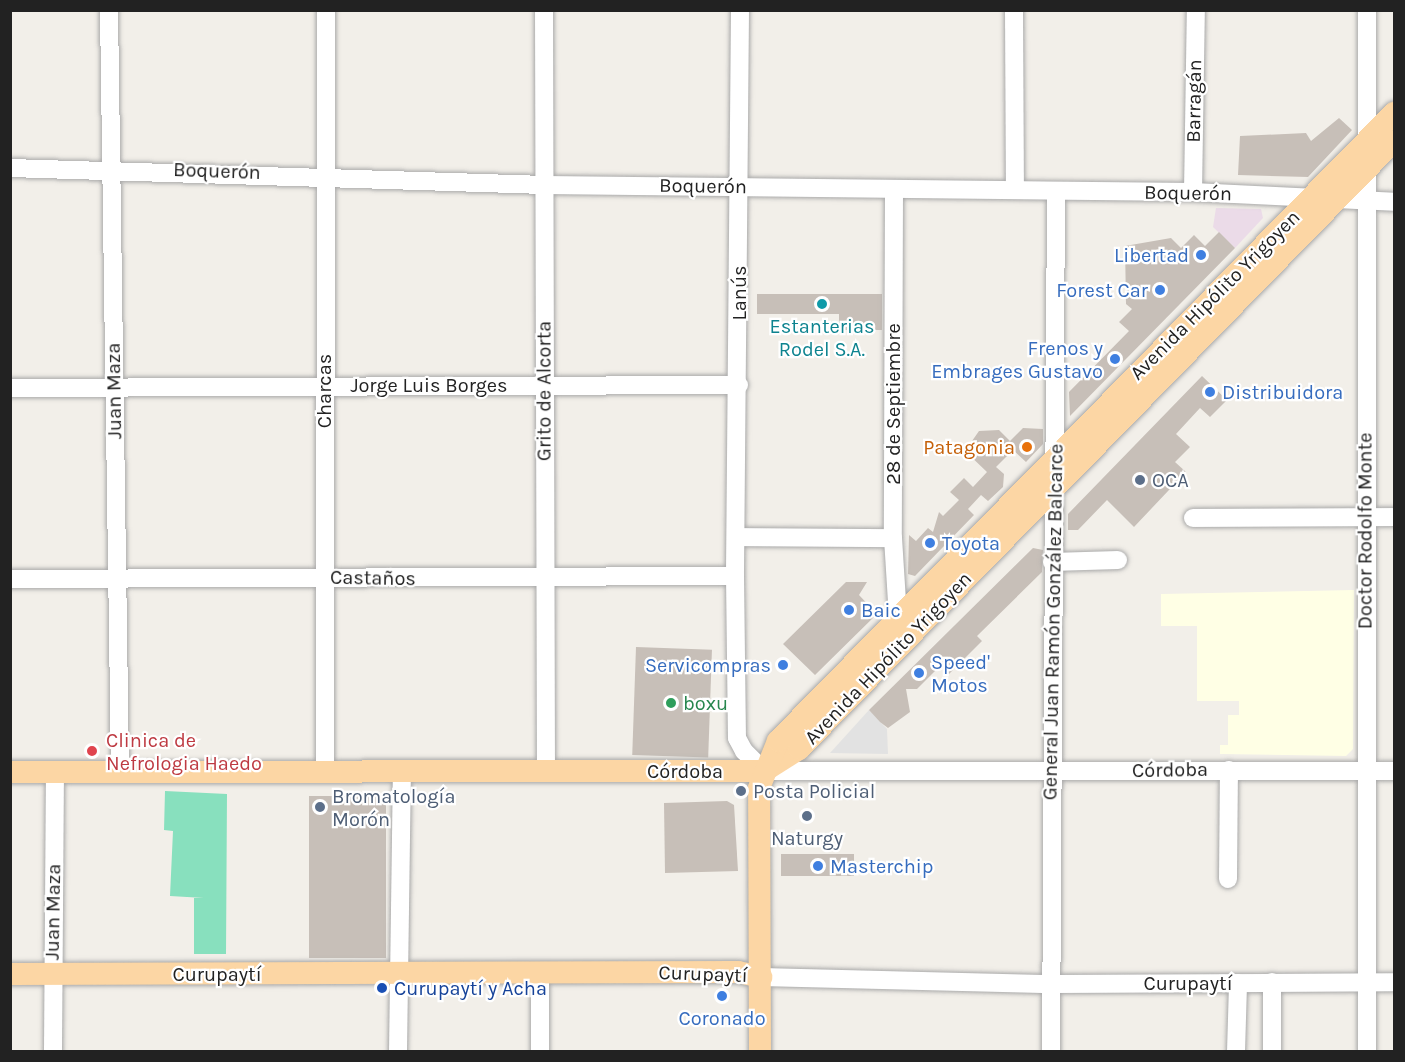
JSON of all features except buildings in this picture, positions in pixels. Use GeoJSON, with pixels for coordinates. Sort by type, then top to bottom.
{"type":"FeatureCollection","features":[{"type":"Feature","properties":{"kind":"main road","name":"Avenida Hipólito Yrigoyen"},"geometry":{"type":"LineString","coordinates":[[764,771],[778,741],[1055,456],[1395,113]]}},
{"type":"Feature","properties":{"kind":"main road","name":"Avenida Hipólito Yrigoyen"},"geometry":{"type":"LineString","coordinates":[[764,771],[799,749],[1395,141]]}},
{"type":"Feature","properties":{"kind":"main road","name":"Córdoba"},"geometry":{"type":"LineString","coordinates":[[10,772],[764,771]]}},
{"type":"Feature","properties":{"kind":"main road"},"geometry":{"type":"LineString","coordinates":[[760,1052],[759,788],[764,771]]}},
{"type":"Feature","properties":{"kind":"main road","name":"Curupaytí"},"geometry":{"type":"LineString","coordinates":[[10,974],[398,975],[738,972],[761,977]]}},
{"type":"Feature","properties":{"kind":"street","name":"Juan Maza"},"geometry":{"type":"LineString","coordinates":[[109,10],[120,772]]}},
{"type":"Feature","properties":{"kind":"street","name":"Charcas"},"geometry":{"type":"LineString","coordinates":[[325,772],[322,577],[326,10]]}},
{"type":"Feature","properties":{"kind":"street","name":"Grito de Alcorta"},"geometry":{"type":"LineString","coordinates":[[544,10],[543,385],[546,771]]}},
{"type":"Feature","properties":{"kind":"street","name":"Lanús"},"geometry":{"type":"LineString","coordinates":[[740,10],[739,385],[735,576],[737,738],[764,771]]}},
{"type":"Feature","properties":{"kind":"street"},"geometry":{"type":"LineString","coordinates":[[1014,10],[1015,190]]}},
{"type":"Feature","properties":{"kind":"street","name":"Barragán"},"geometry":{"type":"LineString","coordinates":[[1193,192],[1196,10]]}},
{"type":"Feature","properties":{"kind":"street","name":"Doctor Rodolfo Monte"},"geometry":{"type":"LineString","coordinates":[[1367,10],[1365,202],[1367,1052]]}},
{"type":"Feature","properties":{"kind":"street","name":"Boquerón"},"geometry":{"type":"LineString","coordinates":[[10,168],[113,168],[324,174],[544,185],[739,186],[894,192],[1015,190],[1193,192],[1313,196],[1365,202],[1395,202]]}},
{"type":"Feature","properties":{"kind":"street","name":"28 de Septiembre"},"geometry":{"type":"LineString","coordinates":[[894,192],[893,538],[898,616]]}},
{"type":"Feature","properties":{"kind":"street","name":"General Juan Ramón González Balcarce"},"geometry":{"type":"LineString","coordinates":[[1052,1052],[1051,772],[1056,192]]}},
{"type":"Feature","properties":{"kind":"street","name":"Jorge Luis Borges"},"geometry":{"type":"LineString","coordinates":[[10,388],[739,385]]}},
{"type":"Feature","properties":{"kind":"street"},"geometry":{"type":"LineString","coordinates":[[1193,518],[1395,517]]}},
{"type":"Feature","properties":{"kind":"street"},"geometry":{"type":"LineString","coordinates":[[736,537],[893,538]]}},
{"type":"Feature","properties":{"kind":"street"},"geometry":{"type":"LineString","coordinates":[[1052,562],[1118,560]]}},
{"type":"Feature","properties":{"kind":"street","name":"Castaños"},"geometry":{"type":"LineString","coordinates":[[10,579],[322,577],[546,579],[735,576]]}},
{"type":"Feature","properties":{"kind":"street"},"geometry":{"type":"LineString","coordinates":[[1228,879],[1229,770]]}},
{"type":"Feature","properties":{"kind":"street"},"geometry":{"type":"LineString","coordinates":[[398,1052],[402,771]]}},
{"type":"Feature","properties":{"kind":"street","name":"Córdoba"},"geometry":{"type":"LineString","coordinates":[[764,771],[1395,771]]}},
{"type":"Feature","properties":{"kind":"street","name":"Juan Maza"},"geometry":{"type":"LineString","coordinates":[[53,1052],[55,772]]}},
{"type":"Feature","properties":{"kind":"street"},"geometry":{"type":"LineString","coordinates":[[540,974],[540,1052]]}},
{"type":"Feature","properties":{"kind":"street","name":"Curupaytí"},"geometry":{"type":"LineString","coordinates":[[761,977],[1053,984],[1395,982]]}},
{"type":"Feature","properties":{"kind":"street"},"geometry":{"type":"LineString","coordinates":[[1272,982],[1272,1052]]}},
{"type":"Feature","properties":{"kind":"street"},"geometry":{"type":"LineString","coordinates":[[1236,1052],[1238,983]]}},
{"type":"Feature","properties":{"kind":"shaded area"},"geometry":{"type":"Polygon","coordinates":[[[1216,208],[1261,209],[1263,218],[1235,248],[1213,227],[1216,208]]]}},
{"type":"Feature","properties":{"kind":"shaded area"},"geometry":{"type":"Polygon","coordinates":[[[1354,590],[1353,749],[1346,756],[1220,754],[1220,745],[1228,745],[1228,715],[1239,715],[1239,701],[1197,701],[1197,626],[1161,626],[1161,594],[1354,590]]]}},
{"type":"Feature","properties":{"kind":"shaded area"},"geometry":{"type":"Polygon","coordinates":[[[869,710],[887,729],[888,754],[830,753],[869,710]]]}},
{"type":"Feature","properties":{"kind":"green space"},"geometry":{"type":"Polygon","coordinates":[[[165,791],[227,794],[226,954],[194,954],[194,898],[204,898],[170,896],[173,831],[164,830],[165,791]]]}},
{"type":"Feature","properties":{"kind":"place","name":"Libertad"},"geometry":{"type":"Point","coordinates":[1201,255]}},
{"type":"Feature","properties":{"kind":"place","name":"Forest Car"},"geometry":{"type":"Point","coordinates":[1160,290]}},
{"type":"Feature","properties":{"kind":"place","name":"Estanterias Rodel S.A."},"geometry":{"type":"Point","coordinates":[822,304]}},
{"type":"Feature","properties":{"kind":"place","name":"Frenos y Embrages Gustavo"},"geometry":{"type":"Point","coordinates":[1115,359]}},
{"type":"Feature","properties":{"kind":"place","name":"Distribuidora"},"geometry":{"type":"Point","coordinates":[1210,392]}},
{"type":"Feature","properties":{"kind":"place","name":"Patagonia"},"geometry":{"type":"Point","coordinates":[1027,447]}},
{"type":"Feature","properties":{"kind":"place","name":"OCA"},"geometry":{"type":"Point","coordinates":[1140,480]}},
{"type":"Feature","properties":{"kind":"place","name":"Toyota"},"geometry":{"type":"Point","coordinates":[930,543]}},
{"type":"Feature","properties":{"kind":"place","name":"Baic"},"geometry":{"type":"Point","coordinates":[849,610]}},
{"type":"Feature","properties":{"kind":"place","name":"Servicompras"},"geometry":{"type":"Point","coordinates":[783,665]}},
{"type":"Feature","properties":{"kind":"place","name":"Speed' Motos"},"geometry":{"type":"Point","coordinates":[919,673]}},
{"type":"Feature","properties":{"kind":"place","name":"boxu"},"geometry":{"type":"Point","coordinates":[671,703]}},
{"type":"Feature","properties":{"kind":"place","name":"Clinica de Nefrologia Haedo"},"geometry":{"type":"Point","coordinates":[92,751]}},
{"type":"Feature","properties":{"kind":"place","name":"Posta Policial"},"geometry":{"type":"Point","coordinates":[741,791]}},
{"type":"Feature","properties":{"kind":"place","name":"Bromatología Morón"},"geometry":{"type":"Point","coordinates":[320,807]}},
{"type":"Feature","properties":{"kind":"place","name":"Naturgy"},"geometry":{"type":"Point","coordinates":[807,816]}},
{"type":"Feature","properties":{"kind":"place","name":"Masterchip"},"geometry":{"type":"Point","coordinates":[818,866]}},
{"type":"Feature","properties":{"kind":"place","name":"Curupaytí y Acha"},"geometry":{"type":"Point","coordinates":[382,988]}},
{"type":"Feature","properties":{"kind":"place","name":"Coronado"},"geometry":{"type":"Point","coordinates":[722,996]}}]}
